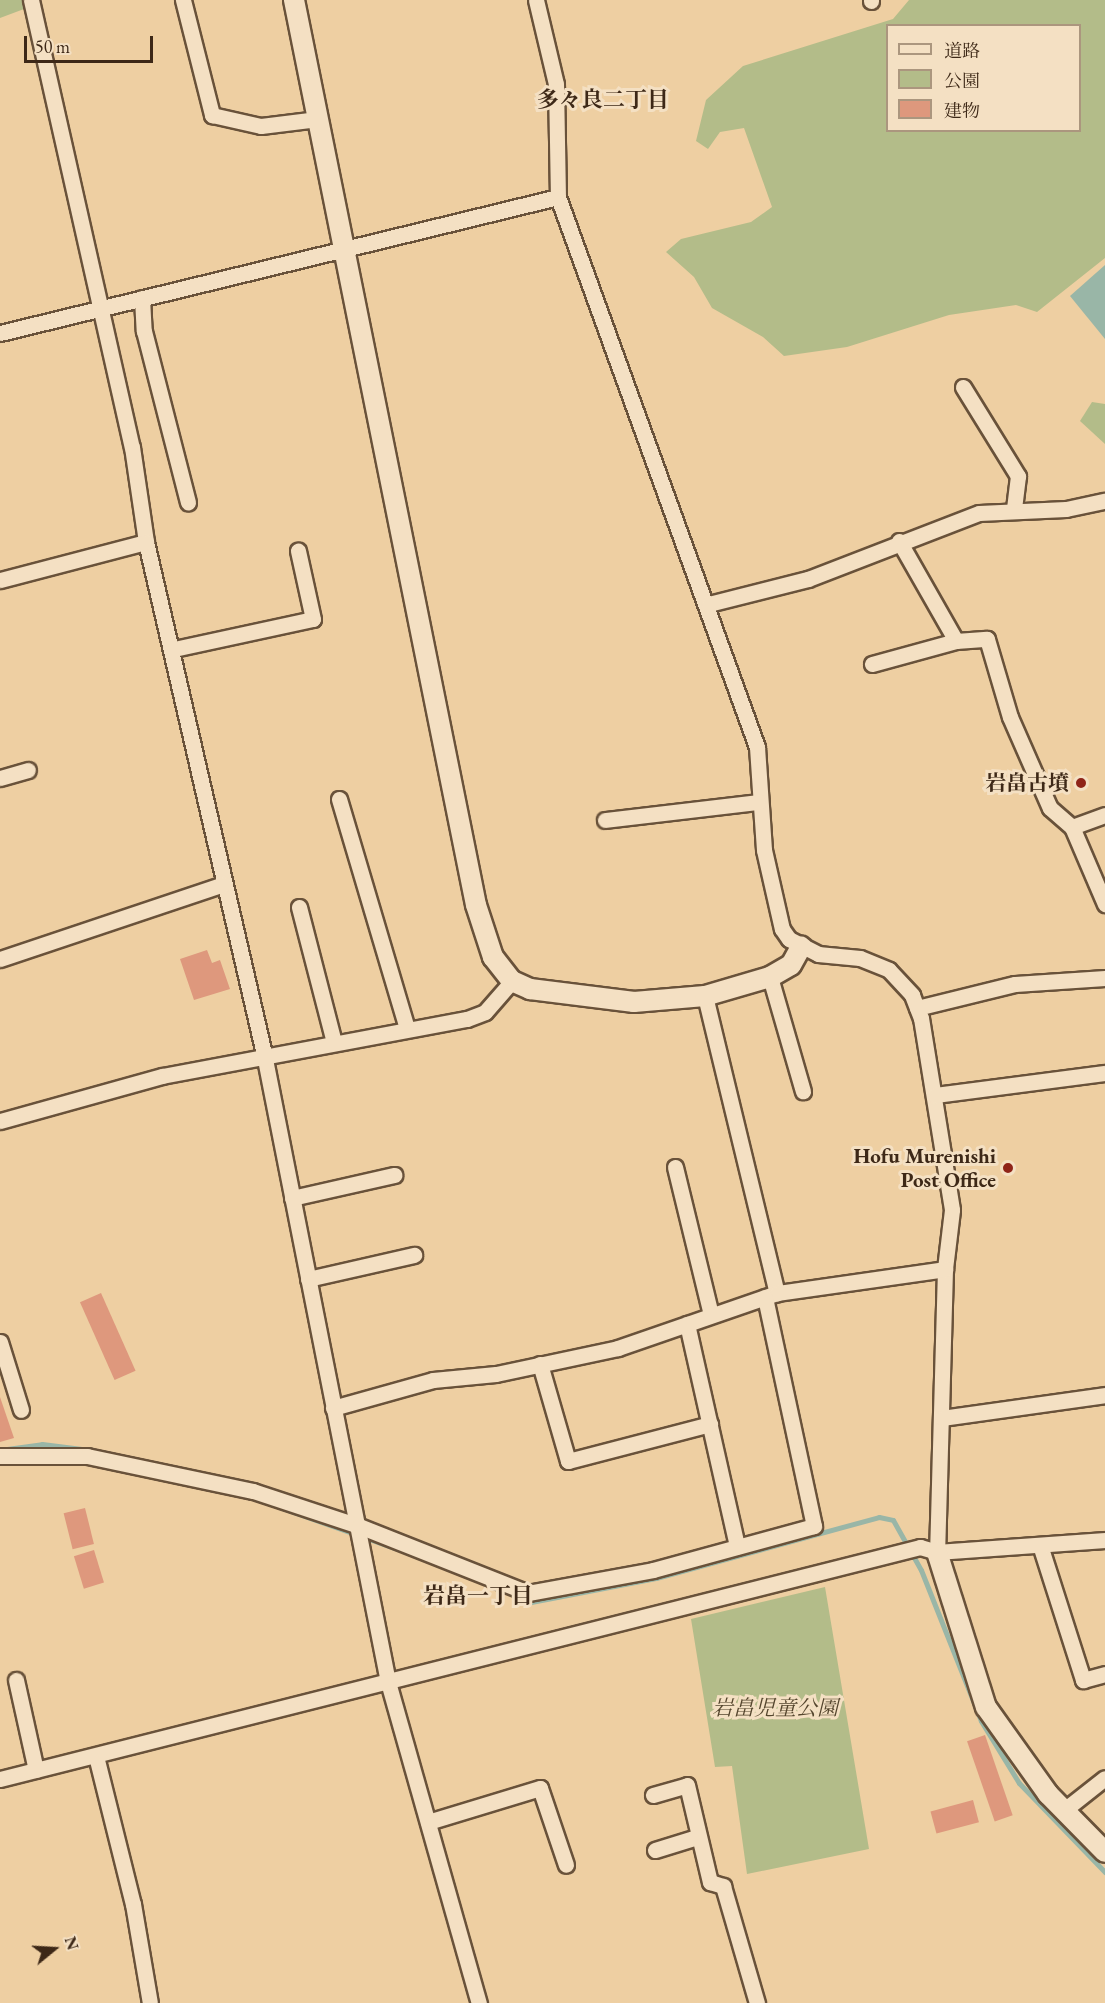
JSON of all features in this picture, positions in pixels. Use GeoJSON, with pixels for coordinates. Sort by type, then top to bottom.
{"type":"FeatureCollection","features":[{"type":"Feature","properties":{"kind":"street"},"geometry":{"type":"LineString","coordinates":[[31,0],[98,310],[132,447],[146,542],[174,649],[224,884],[264,1054],[388,1682],[479,2003]]}},
{"type":"Feature","properties":{"kind":"street"},"geometry":{"type":"LineString","coordinates":[[183,0],[212,115],[261,126],[318,119]]}},
{"type":"Feature","properties":{"kind":"street"},"geometry":{"type":"LineString","coordinates":[[294,0],[476,905],[493,957],[512,981],[551,995],[634,1002],[705,996],[770,977],[791,965],[801,947]]}},
{"type":"Feature","properties":{"kind":"street"},"geometry":{"type":"LineString","coordinates":[[536,0],[556,84],[558,197],[693,576],[709,604],[757,747],[758,802],[782,929],[801,947],[876,963],[903,982],[917,1008],[935,1095],[952,1210],[945,1269],[937,1552],[986,1707],[1063,1811],[1105,1852]]}},
{"type":"Feature","properties":{"kind":"street"},"geometry":{"type":"LineString","coordinates":[[0,333],[558,197]]}},
{"type":"Feature","properties":{"kind":"street"},"geometry":{"type":"LineString","coordinates":[[142,298],[144,331],[188,502]]}},
{"type":"Feature","properties":{"kind":"street"},"geometry":{"type":"LineString","coordinates":[[963,387],[1018,476],[1014,509]]}},
{"type":"Feature","properties":{"kind":"street"},"geometry":{"type":"LineString","coordinates":[[709,604],[808,579],[899,541],[979,513],[1014,509],[1066,509],[1105,501]]}},
{"type":"Feature","properties":{"kind":"street"},"geometry":{"type":"LineString","coordinates":[[899,541],[956,641]]}},
{"type":"Feature","properties":{"kind":"street"},"geometry":{"type":"LineString","coordinates":[[0,579],[146,542]]}},
{"type":"Feature","properties":{"kind":"street"},"geometry":{"type":"LineString","coordinates":[[174,649],[313,619],[298,551]]}},
{"type":"Feature","properties":{"kind":"street"},"geometry":{"type":"LineString","coordinates":[[872,664],[956,641],[987,639],[1010,717],[1050,808],[1072,827],[1105,904]]}},
{"type":"Feature","properties":{"kind":"street"},"geometry":{"type":"LineString","coordinates":[[0,778],[28,770]]}},
{"type":"Feature","properties":{"kind":"street"},"geometry":{"type":"LineString","coordinates":[[339,799],[407,1029]]}},
{"type":"Feature","properties":{"kind":"street"},"geometry":{"type":"LineString","coordinates":[[605,820],[758,802]]}},
{"type":"Feature","properties":{"kind":"street"},"geometry":{"type":"LineString","coordinates":[[1072,827],[1105,815]]}},
{"type":"Feature","properties":{"kind":"street"},"geometry":{"type":"LineString","coordinates":[[0,959],[224,884]]}},
{"type":"Feature","properties":{"kind":"street"},"geometry":{"type":"LineString","coordinates":[[299,907],[334,1042]]}},
{"type":"Feature","properties":{"kind":"street"},"geometry":{"type":"LineString","coordinates":[[770,977],[802,1091]]}},
{"type":"Feature","properties":{"kind":"street"},"geometry":{"type":"LineString","coordinates":[[917,1008],[1015,984],[1105,978]]}},
{"type":"Feature","properties":{"kind":"street"},"geometry":{"type":"LineString","coordinates":[[0,1121],[162,1076],[485,1012],[512,981]]}},
{"type":"Feature","properties":{"kind":"street"},"geometry":{"type":"LineString","coordinates":[[0,1456],[87,1456],[253,1491],[359,1526],[528,1593],[653,1570],[814,1526],[815,1520],[771,1295],[705,996]]}},
{"type":"Feature","properties":{"kind":"street"},"geometry":{"type":"LineString","coordinates":[[935,1095],[1105,1073]]}},
{"type":"Feature","properties":{"kind":"street"},"geometry":{"type":"LineString","coordinates":[[675,1167],[711,1315]]}},
{"type":"Feature","properties":{"kind":"street"},"geometry":{"type":"LineString","coordinates":[[292,1198],[394,1175]]}},
{"type":"Feature","properties":{"kind":"street"},"geometry":{"type":"LineString","coordinates":[[308,1279],[414,1255]]}},
{"type":"Feature","properties":{"kind":"street"},"geometry":{"type":"LineString","coordinates":[[333,1408],[433,1380],[540,1364],[618,1348],[771,1295],[945,1269]]}},
{"type":"Feature","properties":{"kind":"street"},"geometry":{"type":"LineString","coordinates":[[687,1324],[737,1546]]}},
{"type":"Feature","properties":{"kind":"street"},"geometry":{"type":"LineString","coordinates":[[0,1342],[21,1410]]}},
{"type":"Feature","properties":{"kind":"street"},"geometry":{"type":"LineString","coordinates":[[540,1364],[568,1461],[710,1424]]}},
{"type":"Feature","properties":{"kind":"street"},"geometry":{"type":"LineString","coordinates":[[942,1418],[1105,1395]]}},
{"type":"Feature","properties":{"kind":"street"},"geometry":{"type":"LineString","coordinates":[[0,1779],[920,1547],[937,1552],[1105,1540]]}},
{"type":"Feature","properties":{"kind":"street"},"geometry":{"type":"LineString","coordinates":[[1040,1545],[1083,1680],[1105,1674]]}},
{"type":"Feature","properties":{"kind":"street"},"geometry":{"type":"LineString","coordinates":[[16,1680],[36,1770]]}},
{"type":"Feature","properties":{"kind":"street"},"geometry":{"type":"LineString","coordinates":[[96,1756],[133,1904],[150,2003]]}},
{"type":"Feature","properties":{"kind":"street"},"geometry":{"type":"LineString","coordinates":[[1063,1811],[1105,1778]]}},
{"type":"Feature","properties":{"kind":"street"},"geometry":{"type":"LineString","coordinates":[[653,1795],[687,1785],[697,1837],[710,1882],[723,1886],[757,2003]]}},
{"type":"Feature","properties":{"kind":"street"},"geometry":{"type":"LineString","coordinates":[[428,1822],[540,1788],[566,1865]]}},
{"type":"Feature","properties":{"kind":"street"},"geometry":{"type":"LineString","coordinates":[[656,1850],[697,1837]]}},
{"type":"Feature","properties":{"kind":"green space"},"geometry":{"type":"Polygon","coordinates":[[[0,0],[22,0],[24,9],[0,18],[0,0]]]}},
{"type":"Feature","properties":{"kind":"green space"},"geometry":{"type":"Polygon","coordinates":[[[909,0],[1105,0],[1105,258],[1037,312],[1016,305],[949,315],[847,347],[784,356],[763,337],[712,308],[694,277],[666,252],[681,239],[751,222],[772,207],[744,128],[720,132],[708,149],[696,141],[706,100],[743,66],[893,19],[909,0]]]}},
{"type":"Feature","properties":{"kind":"green space"},"geometry":{"type":"Polygon","coordinates":[[[1092,402],[1105,404],[1105,444],[1080,421],[1092,402]]]}},
{"type":"Feature","properties":{"kind":"green space","name":"岩畠児童公園"},"geometry":{"type":"Polygon","coordinates":[[[825,1587],[869,1849],[747,1874],[732,1766],[715,1767],[691,1619],[825,1587]]]}},
{"type":"Feature","properties":{"kind":"shaded area"},"geometry":{"type":"Polygon","coordinates":[[[1105,265],[1105,339],[1070,296],[1105,265]]]}},
{"type":"Feature","properties":{"kind":"building"},"geometry":{"type":"Polygon","coordinates":[[[207,950],[212,963],[220,960],[230,989],[194,1000],[180,959],[207,950]]]}},
{"type":"Feature","properties":{"kind":"building"},"geometry":{"type":"Polygon","coordinates":[[[101,1293],[136,1371],[115,1380],[80,1302],[101,1293]]]}},
{"type":"Feature","properties":{"kind":"building"},"geometry":{"type":"Polygon","coordinates":[[[0,1397],[14,1438],[0,1442],[0,1397]]]}},
{"type":"Feature","properties":{"kind":"building"},"geometry":{"type":"Polygon","coordinates":[[[85,1508],[94,1544],[73,1549],[64,1513],[85,1508]]]}},
{"type":"Feature","properties":{"kind":"building"},"geometry":{"type":"Polygon","coordinates":[[[94,1550],[104,1583],[84,1589],[74,1556],[94,1550]]]}},
{"type":"Feature","properties":{"kind":"building"},"geometry":{"type":"Polygon","coordinates":[[[985,1735],[1013,1815],[995,1822],[967,1741],[985,1735]]]}},
{"type":"Feature","properties":{"kind":"building"},"geometry":{"type":"Polygon","coordinates":[[[973,1800],[979,1822],[936,1834],[930,1811],[973,1800]]]}},
{"type":"Feature","properties":{"kind":"waterway"},"geometry":{"type":"LineString","coordinates":[[7,1449],[42,1444],[90,1450]]}},
{"type":"Feature","properties":{"kind":"waterway"},"geometry":{"type":"LineString","coordinates":[[279,1507],[395,1548]]}},
{"type":"Feature","properties":{"kind":"waterway"},"geometry":{"type":"LineString","coordinates":[[515,1596],[531,1602],[656,1578],[879,1517],[893,1520],[921,1570],[981,1721],[1019,1783],[1105,1872]]}},
{"type":"Feature","properties":{"kind":"place","name":"岩畠古墳"},"geometry":{"type":"Point","coordinates":[1081,783]}},
{"type":"Feature","properties":{"kind":"place","name":"Hofu Murenishi Post Office"},"geometry":{"type":"Point","coordinates":[1008,1168]}},
{"type":"Feature","properties":{"kind":"district","name":"多々良二丁目"},"geometry":{"type":"Point","coordinates":[603,100]}},
{"type":"Feature","properties":{"kind":"district","name":"岩畠一丁目"},"geometry":{"type":"Point","coordinates":[478,1596]}}]}
